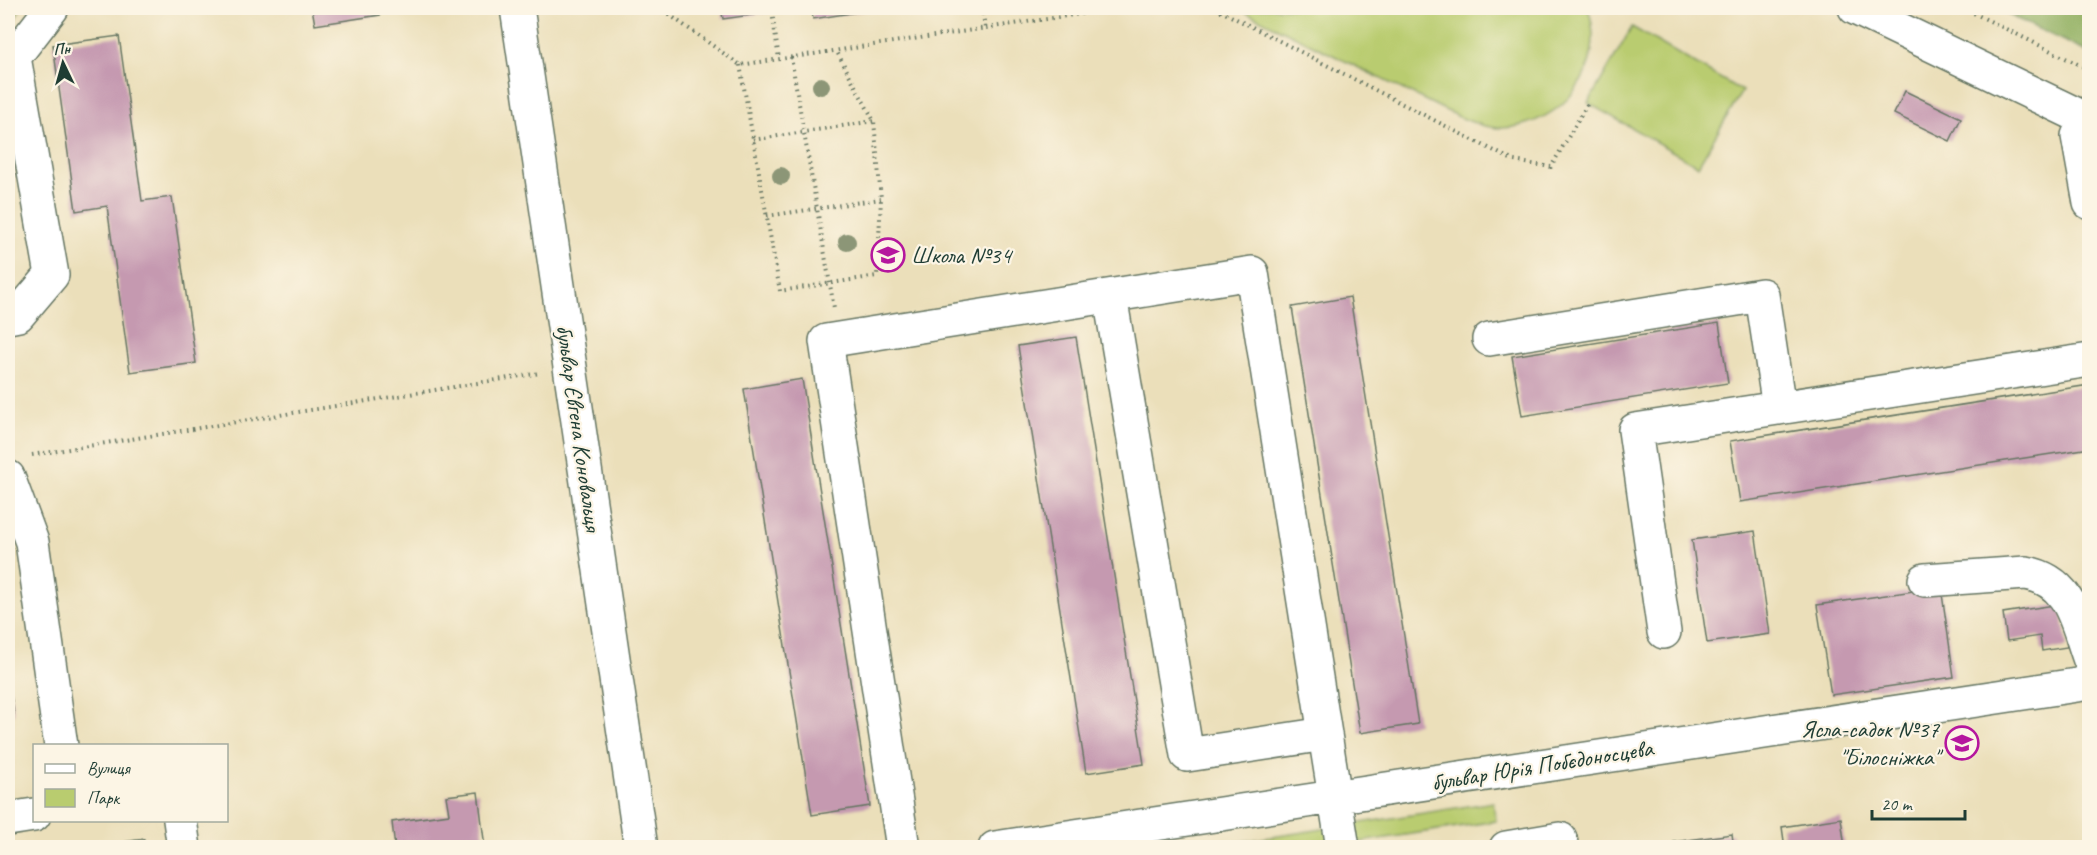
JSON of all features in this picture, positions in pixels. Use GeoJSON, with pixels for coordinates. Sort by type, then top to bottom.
{"type":"FeatureCollection","features":[{"type":"Feature","properties":{"kind":"street"},"geometry":{"type":"LineString","coordinates":[[8,317],[18,315],[52,275],[14,57],[52,8]]}},
{"type":"Feature","properties":{"kind":"street","name":"бульвар Євгена Коновальця"},"geometry":{"type":"LineString","coordinates":[[517,8],[641,848]]}},
{"type":"Feature","properties":{"kind":"street"},"geometry":{"type":"LineString","coordinates":[[1855,8],[2088,120],[2078,136],[2090,203]]}},
{"type":"Feature","properties":{"kind":"street"},"geometry":{"type":"LineString","coordinates":[[903,848],[826,341],[1252,273],[1343,848]]}},
{"type":"Feature","properties":{"kind":"street"},"geometry":{"type":"LineString","coordinates":[[1489,339],[1762,295],[1779,408]]}},
{"type":"Feature","properties":{"kind":"street"},"geometry":{"type":"LineString","coordinates":[[1110,296],[1187,755],[1325,734]]}},
{"type":"Feature","properties":{"kind":"street"},"geometry":{"type":"LineString","coordinates":[[1664,632],[1635,430],[2090,360]]}},
{"type":"Feature","properties":{"kind":"street"},"geometry":{"type":"LineString","coordinates":[[8,477],[32,542],[61,744]]}},
{"type":"Feature","properties":{"kind":"street"},"geometry":{"type":"LineString","coordinates":[[1925,580],[2026,573],[2040,576],[2052,582],[2063,592],[2090,660]]}},
{"type":"Feature","properties":{"kind":"street","name":"бульвар Юрія Побєдоносцева"},"geometry":{"type":"LineString","coordinates":[[995,848],[2090,683]]}},
{"type":"Feature","properties":{"kind":"street"},"geometry":{"type":"LineString","coordinates":[[8,819],[33,815]]}},
{"type":"Feature","properties":{"kind":"street"},"geometry":{"type":"LineString","coordinates":[[180,822],[184,848]]}},
{"type":"Feature","properties":{"kind":"street"},"geometry":{"type":"LineString","coordinates":[[1506,848],[1560,839],[1562,848]]}},
{"type":"Feature","properties":{"kind":"path"},"geometry":{"type":"LineString","coordinates":[[982,8],[985,28]]}},
{"type":"Feature","properties":{"kind":"path"},"geometry":{"type":"LineString","coordinates":[[664,11],[740,65],[1120,8]]}},
{"type":"Feature","properties":{"kind":"path"},"geometry":{"type":"LineString","coordinates":[[1215,8],[1514,161],[1551,167],[1588,103]]}},
{"type":"Feature","properties":{"kind":"path"},"geometry":{"type":"LineString","coordinates":[[1963,8],[2090,70]]}},
{"type":"Feature","properties":{"kind":"path"},"geometry":{"type":"LineString","coordinates":[[772,12],[779,59]]}},
{"type":"Feature","properties":{"kind":"path"},"geometry":{"type":"LineString","coordinates":[[740,65],[780,291],[830,284],[877,276],[881,199],[874,121],[837,50]]}},
{"type":"Feature","properties":{"kind":"path"},"geometry":{"type":"LineString","coordinates":[[791,57],[830,284]]}},
{"type":"Feature","properties":{"kind":"path"},"geometry":{"type":"LineString","coordinates":[[753,140],[874,121]]}},
{"type":"Feature","properties":{"kind":"path"},"geometry":{"type":"LineString","coordinates":[[767,216],[881,199]]}},
{"type":"Feature","properties":{"kind":"path"},"geometry":{"type":"LineString","coordinates":[[31,455],[570,368]]}},
{"type":"Feature","properties":{"kind":"green space"},"geometry":{"type":"Polygon","coordinates":[[[8,8],[21,8],[8,32],[8,8]]]}},
{"type":"Feature","properties":{"kind":"green space"},"geometry":{"type":"Polygon","coordinates":[[[1237,8],[1588,8],[1593,30],[1592,52],[1586,72],[1576,89],[1562,105],[1524,124],[1496,128],[1457,116],[1237,8]]]}},
{"type":"Feature","properties":{"kind":"green space"},"geometry":{"type":"Polygon","coordinates":[[[1994,8],[2089,8],[2089,53],[1994,8]]]}},
{"type":"Feature","properties":{"kind":"green space"},"geometry":{"type":"Polygon","coordinates":[[[1632,27],[1742,91],[1698,166],[1588,103],[1632,27]]]}},
{"type":"Feature","properties":{"kind":"green space"},"geometry":{"type":"Polygon","coordinates":[[[1493,802],[1496,821],[1328,847],[1202,848],[1493,802]]]}},
{"type":"Feature","properties":{"kind":"building"},"geometry":{"type":"Polygon","coordinates":[[[312,8],[379,8],[380,15],[315,25],[312,8]]]}},
{"type":"Feature","properties":{"kind":"building"},"geometry":{"type":"Polygon","coordinates":[[[721,8],[779,8],[780,11],[723,19],[721,8]]]}},
{"type":"Feature","properties":{"kind":"building"},"geometry":{"type":"Polygon","coordinates":[[[811,8],[876,8],[877,9],[813,19],[811,8]]]}},
{"type":"Feature","properties":{"kind":"building"},"geometry":{"type":"Polygon","coordinates":[[[119,36],[142,201],[172,197],[196,363],[130,372],[107,206],[76,211],[53,45],[119,36]]]}},
{"type":"Feature","properties":{"kind":"building"},"geometry":{"type":"Polygon","coordinates":[[[1905,91],[1961,118],[1950,141],[1894,114],[1905,91]]]}},
{"type":"Feature","properties":{"kind":"building"},"geometry":{"type":"Polygon","coordinates":[[[1350,297],[1418,724],[1360,733],[1292,307],[1350,297]]]}},
{"type":"Feature","properties":{"kind":"building"},"geometry":{"type":"Polygon","coordinates":[[[1719,323],[1728,383],[1522,416],[1512,356],[1719,323]]]}},
{"type":"Feature","properties":{"kind":"building"},"geometry":{"type":"Polygon","coordinates":[[[1076,337],[1144,764],[1086,773],[1018,346],[1076,337]]]}},
{"type":"Feature","properties":{"kind":"building"},"geometry":{"type":"Polygon","coordinates":[[[802,379],[870,806],[812,815],[744,389],[802,379]]]}},
{"type":"Feature","properties":{"kind":"building"},"geometry":{"type":"Polygon","coordinates":[[[2090,385],[2090,448],[1740,502],[1730,441],[2090,385]]]}},
{"type":"Feature","properties":{"kind":"building"},"geometry":{"type":"Polygon","coordinates":[[[1755,531],[1770,634],[1707,643],[1692,540],[1755,531]]]}},
{"type":"Feature","properties":{"kind":"building"},"geometry":{"type":"Polygon","coordinates":[[[1941,587],[1954,677],[1831,695],[1817,605],[1941,587]]]}},
{"type":"Feature","properties":{"kind":"building"},"geometry":{"type":"Polygon","coordinates":[[[2061,604],[2067,647],[2042,651],[2040,636],[2007,641],[2003,613],[2061,604]]]}},
{"type":"Feature","properties":{"kind":"building"},"geometry":{"type":"Polygon","coordinates":[[[8,677],[14,714],[8,715],[8,677]]]}},
{"type":"Feature","properties":{"kind":"building"},"geometry":{"type":"Polygon","coordinates":[[[478,792],[485,848],[395,848],[392,822],[449,814],[446,796],[478,792]]]}},
{"type":"Feature","properties":{"kind":"building"},"geometry":{"type":"Polygon","coordinates":[[[1841,818],[1845,848],[1785,848],[1782,827],[1841,818]]]}},
{"type":"Feature","properties":{"kind":"building"},"geometry":{"type":"Polygon","coordinates":[[[1732,834],[1734,848],[1675,848],[1674,842],[1732,834]]]}},
{"type":"Feature","properties":{"kind":"building"},"geometry":{"type":"Polygon","coordinates":[[[144,839],[145,848],[94,848],[94,846],[144,839]]]}},
{"type":"Feature","properties":{"kind":"place","name":"Школа №34"},"geometry":{"type":"Point","coordinates":[888,255]}},
{"type":"Feature","properties":{"kind":"place","name":"Ясла-садок №37 \"Білосніжка\""},"geometry":{"type":"Point","coordinates":[1962,743]}}]}
